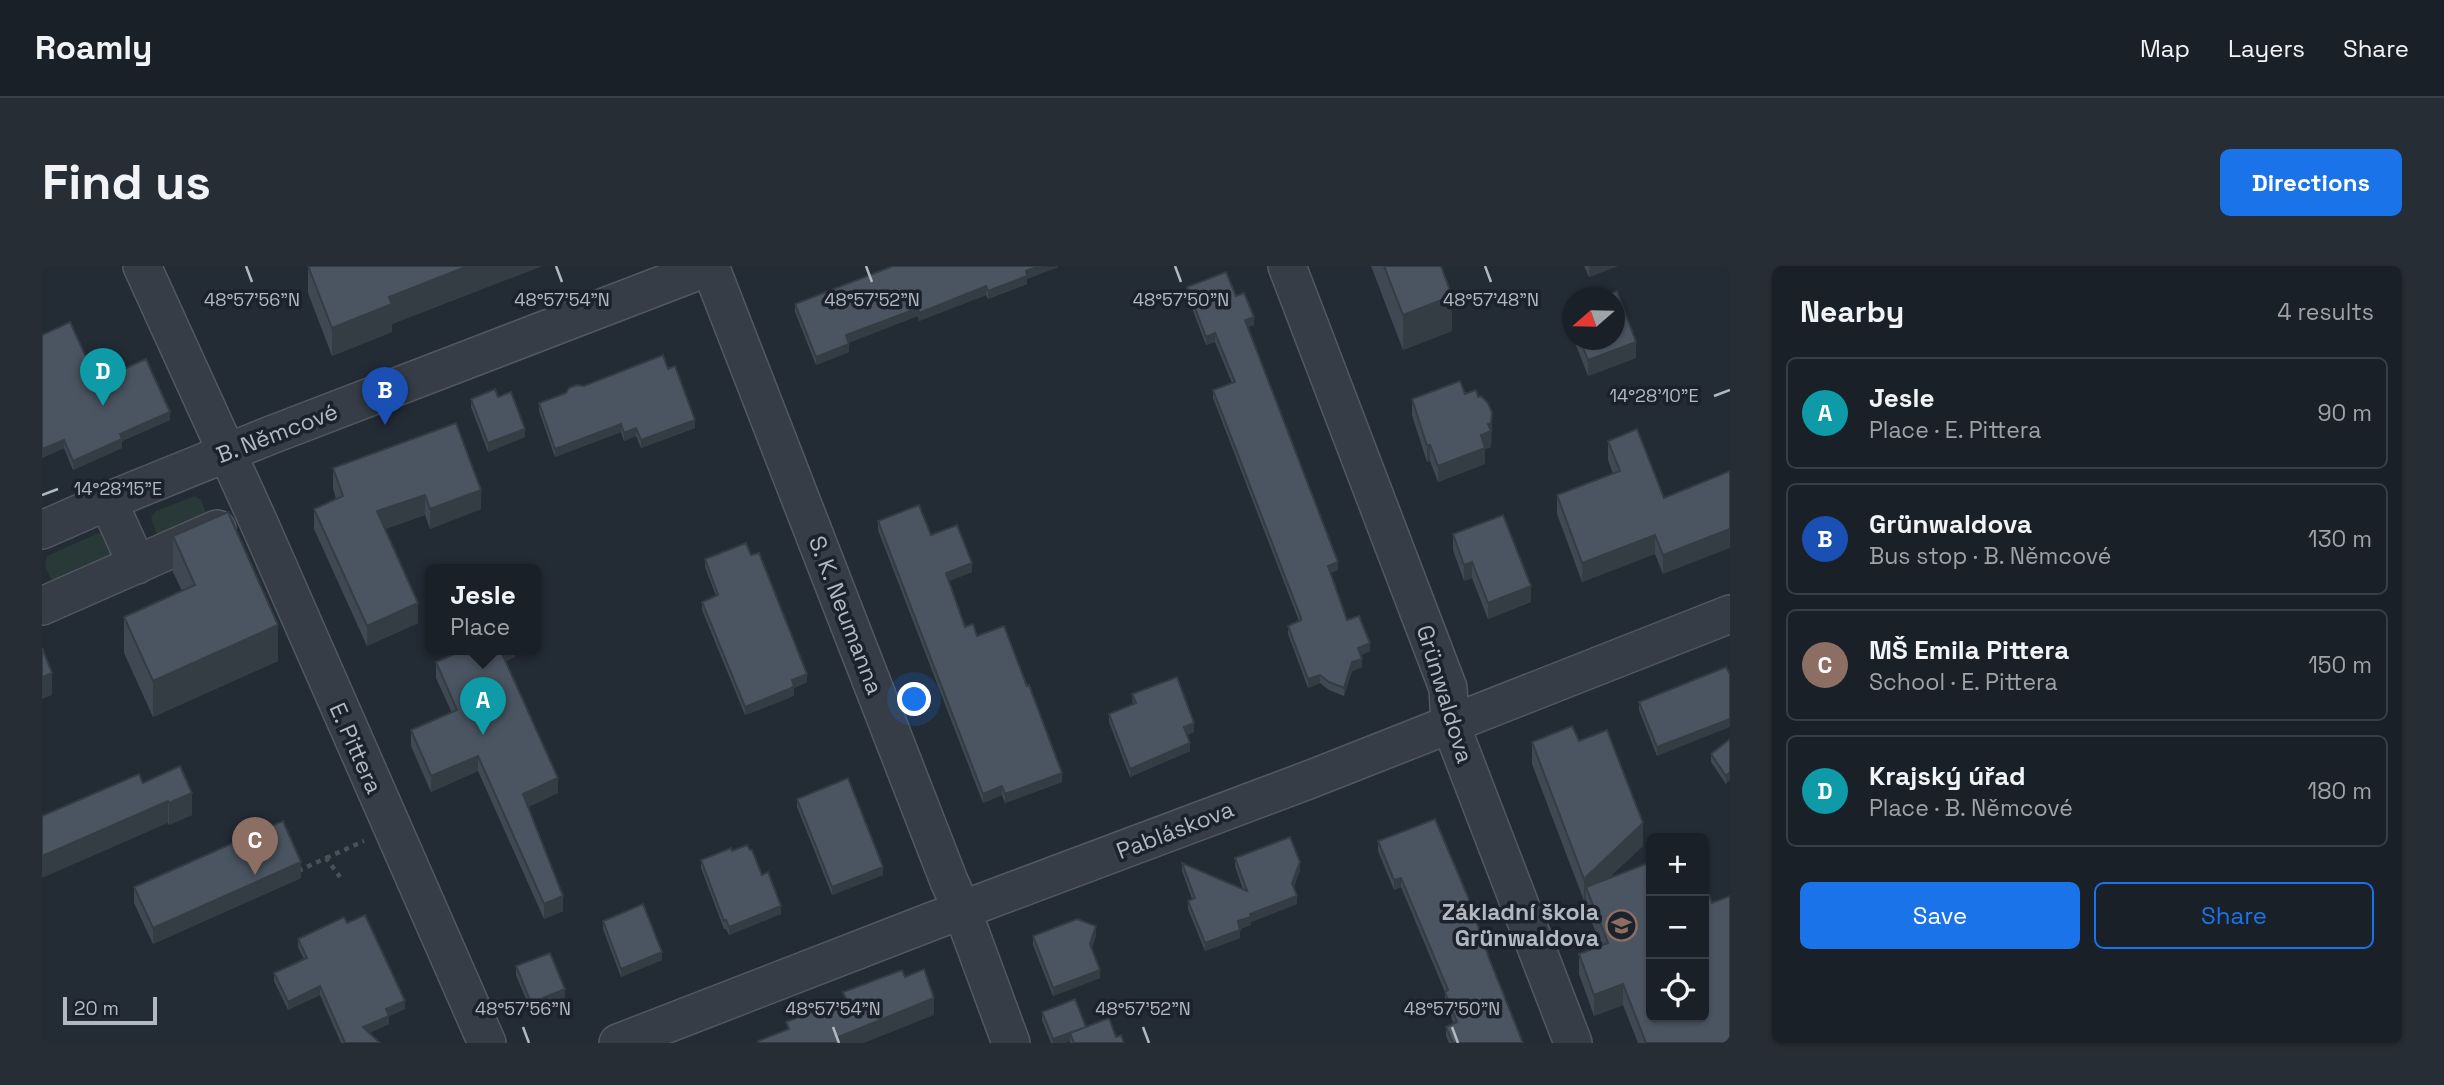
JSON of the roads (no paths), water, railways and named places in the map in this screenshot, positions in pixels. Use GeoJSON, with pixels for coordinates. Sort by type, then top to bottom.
{"type":"FeatureCollection","features":[{"type":"Feature","properties":{"kind":"street","name":"E. Pittera"},"geometry":{"type":"LineString","coordinates":[[142,266],[227,452],[487,1043]]}},
{"type":"Feature","properties":{"kind":"street","name":"B. Němcové"},"geometry":{"type":"LineString","coordinates":[[42,530],[227,452],[710,266]]}},
{"type":"Feature","properties":{"kind":"street","name":"S. K. Neumanna"},"geometry":{"type":"LineString","coordinates":[[710,266],[962,910],[1011,1043]]}},
{"type":"Feature","properties":{"kind":"street","name":"Grünwaldova"},"geometry":{"type":"LineString","coordinates":[[1287,266],[1448,688],[1450,723],[1573,1043]]}},
{"type":"Feature","properties":{"kind":"street"},"geometry":{"type":"LineString","coordinates":[[108,501],[137,565]]}},
{"type":"Feature","properties":{"kind":"street"},"geometry":{"type":"LineString","coordinates":[[42,606],[254,513]]}},
{"type":"Feature","properties":{"kind":"street","name":"Pabláskova"},"geometry":{"type":"LineString","coordinates":[[618,1043],[1311,779],[1730,614]]}},
{"type":"Feature","properties":{"kind":"place","name":"Krajský úřad"},"geometry":{"type":"Point","coordinates":[103,406]}},
{"type":"Feature","properties":{"kind":"place","name":"Grünwaldova"},"geometry":{"type":"Point","coordinates":[385,425]}},
{"type":"Feature","properties":{"kind":"place","name":"Jesle"},"geometry":{"type":"Point","coordinates":[483,735]}},
{"type":"Feature","properties":{"kind":"place","name":"MŠ Emila Pittera"},"geometry":{"type":"Point","coordinates":[255,875]}},
{"type":"Feature","properties":{"kind":"place","name":"Základní škola Grünwaldova"},"geometry":{"type":"Point","coordinates":[1622,925]}}]}
